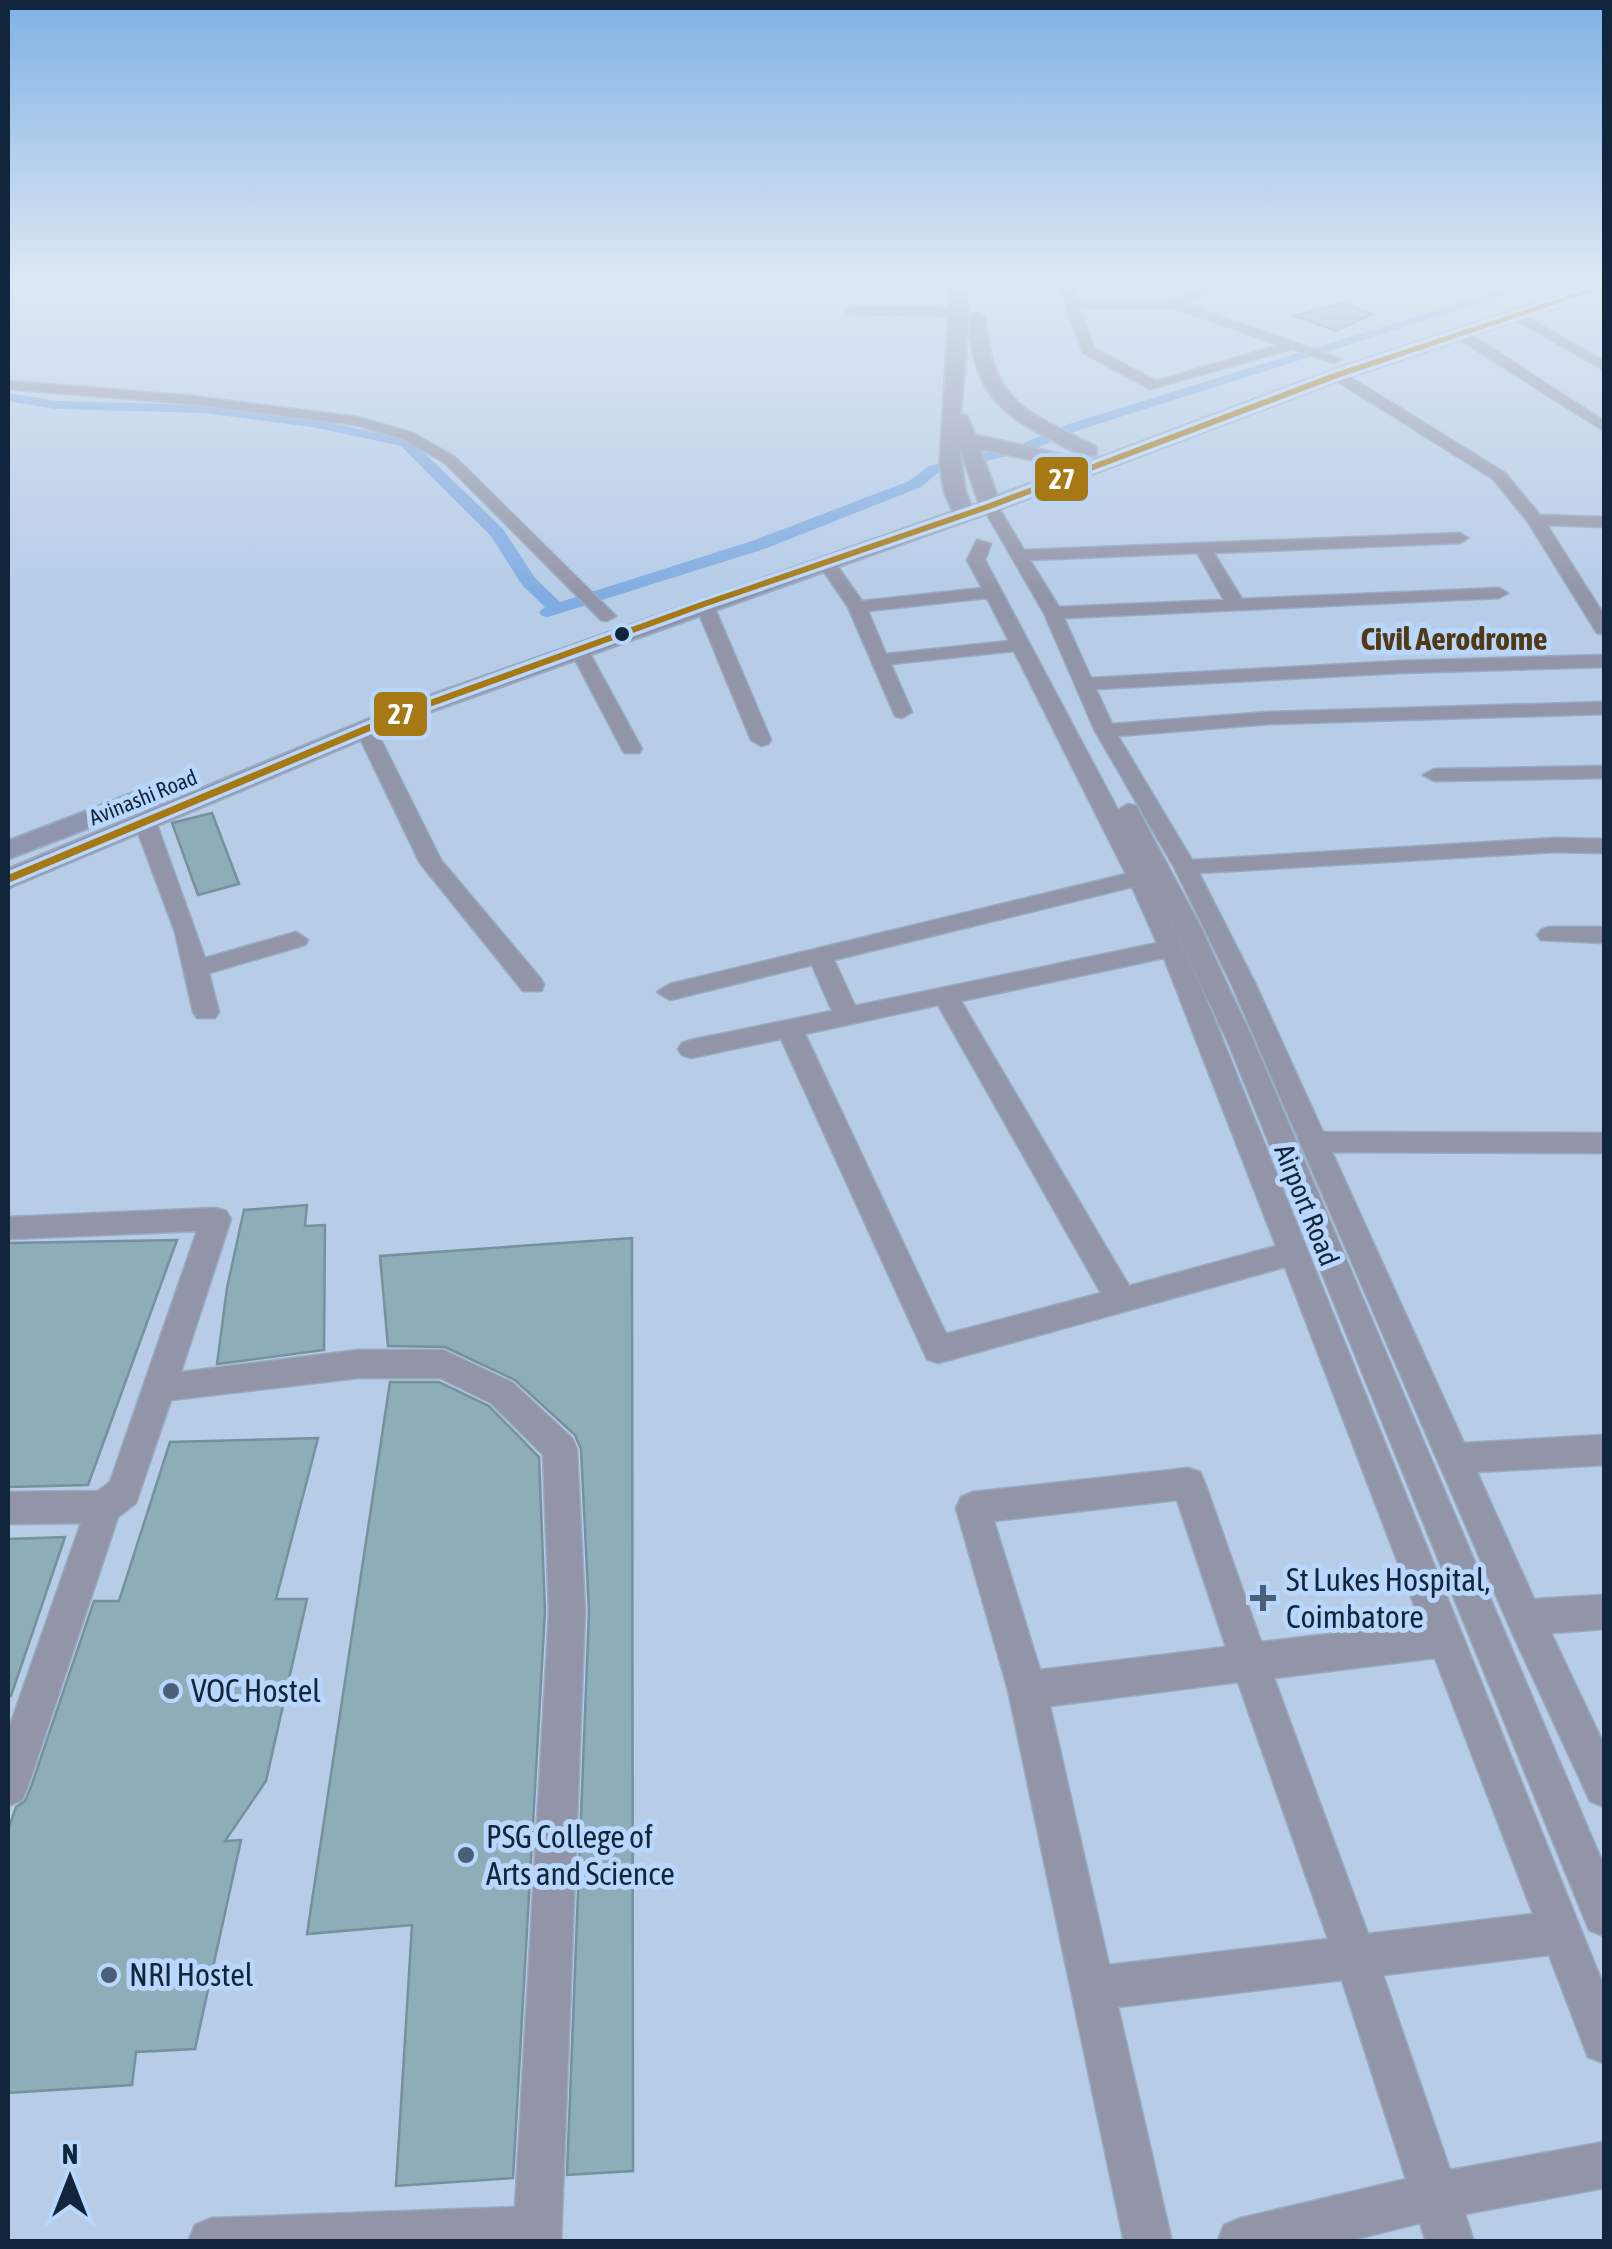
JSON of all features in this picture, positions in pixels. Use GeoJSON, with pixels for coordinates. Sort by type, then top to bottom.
{"type":"FeatureCollection","features":[{"type":"Feature","properties":{"kind":"main road"},"geometry":{"type":"LineString","coordinates":[[960,388],[951,463],[975,497]]}},
{"type":"Feature","properties":{"kind":"main road"},"geometry":{"type":"LineString","coordinates":[[961,388],[958,414],[970,443],[975,497]]}},
{"type":"Feature","properties":{"kind":"main road"},"geometry":{"type":"LineString","coordinates":[[990,388],[1007,405],[1083,448]]}},
{"type":"Feature","properties":{"kind":"main road","name":"Avinashi Road"},"geometry":{"type":"LineString","coordinates":[[8,880],[366,730],[826,562],[1083,448],[1267,388]]}},
{"type":"Feature","properties":{"kind":"main road","name":"Avinashi Road"},"geometry":{"type":"LineString","coordinates":[[8,851],[600,610],[975,497],[1274,388]]}},
{"type":"Feature","properties":{"kind":"main road"},"geometry":{"type":"LineString","coordinates":[[970,443],[1061,460]]}},
{"type":"Feature","properties":{"kind":"street"},"geometry":{"type":"LineString","coordinates":[[1370,388],[1499,476],[1535,520],[1604,629]]}},
{"type":"Feature","properties":{"kind":"street"},"geometry":{"type":"LineString","coordinates":[[1544,388],[1604,427]]}},
{"type":"Feature","properties":{"kind":"street"},"geometry":{"type":"LineString","coordinates":[[11,389],[191,400],[357,421],[408,436],[450,460],[600,610]]}},
{"type":"Feature","properties":{"kind":"street","name":"Airport Road"},"geometry":{"type":"LineString","coordinates":[[975,497],[983,544],[1134,822],[1232,1024],[1604,1915]]}},
{"type":"Feature","properties":{"kind":"street","name":"Airport Road"},"geometry":{"type":"LineString","coordinates":[[975,497],[1020,555],[1052,613],[1106,731],[1185,867],[1243,983],[1524,1618],[1604,1787]]}},
{"type":"Feature","properties":{"kind":"street"},"geometry":{"type":"LineString","coordinates":[[1535,520],[1604,522]]}},
{"type":"Feature","properties":{"kind":"street"},"geometry":{"type":"LineString","coordinates":[[1020,555],[1460,538]]}},
{"type":"Feature","properties":{"kind":"street"},"geometry":{"type":"LineString","coordinates":[[983,544],[976,560],[1172,948],[1604,2041]]}},
{"type":"Feature","properties":{"kind":"street"},"geometry":{"type":"LineString","coordinates":[[1203,548],[1236,605]]}},
{"type":"Feature","properties":{"kind":"street"},"geometry":{"type":"LineString","coordinates":[[826,562],[857,607],[902,712]]}},
{"type":"Feature","properties":{"kind":"street"},"geometry":{"type":"LineString","coordinates":[[857,607],[992,592]]}},
{"type":"Feature","properties":{"kind":"street"},"geometry":{"type":"LineString","coordinates":[[1052,613],[1500,593]]}},
{"type":"Feature","properties":{"kind":"street"},"geometry":{"type":"LineString","coordinates":[[704,604],[761,740]]}},
{"type":"Feature","properties":{"kind":"street"},"geometry":{"type":"LineString","coordinates":[[879,660],[1022,646]]}},
{"type":"Feature","properties":{"kind":"street"},"geometry":{"type":"LineString","coordinates":[[579,650],[632,749]]}},
{"type":"Feature","properties":{"kind":"street"},"geometry":{"type":"LineString","coordinates":[[1087,684],[1400,667],[1604,661]]}},
{"type":"Feature","properties":{"kind":"street"},"geometry":{"type":"LineString","coordinates":[[1106,731],[1269,718],[1604,708]]}},
{"type":"Feature","properties":{"kind":"street"},"geometry":{"type":"LineString","coordinates":[[366,730],[431,863],[532,985]]}},
{"type":"Feature","properties":{"kind":"street"},"geometry":{"type":"LineString","coordinates":[[1434,774],[1604,772]]}},
{"type":"Feature","properties":{"kind":"street"},"geometry":{"type":"LineString","coordinates":[[145,822],[187,932],[206,1012]]}},
{"type":"Feature","properties":{"kind":"street"},"geometry":{"type":"LineString","coordinates":[[1185,867],[1555,845],[1604,846]]}},
{"type":"Feature","properties":{"kind":"street"},"geometry":{"type":"LineString","coordinates":[[670,992],[1139,878]]}},
{"type":"Feature","properties":{"kind":"street"},"geometry":{"type":"LineString","coordinates":[[1549,934],[1604,935]]}},
{"type":"Feature","properties":{"kind":"street"},"geometry":{"type":"LineString","coordinates":[[195,969],[296,940]]}},
{"type":"Feature","properties":{"kind":"street"},"geometry":{"type":"LineString","coordinates":[[691,1049],[1172,948]]}},
{"type":"Feature","properties":{"kind":"street"},"geometry":{"type":"LineString","coordinates":[[820,956],[847,1016]]}},
{"type":"Feature","properties":{"kind":"street"},"geometry":{"type":"LineString","coordinates":[[945,995],[1121,1300]]}},
{"type":"Feature","properties":{"kind":"street"},"geometry":{"type":"LineString","coordinates":[[789,1028],[938,1350],[1294,1252]]}},
{"type":"Feature","properties":{"kind":"street"},"geometry":{"type":"LineString","coordinates":[[1312,1142],[1604,1144]]}},
{"type":"Feature","properties":{"kind":"street"},"geometry":{"type":"LineString","coordinates":[[8,1228],[216,1219],[124,1492],[104,1506],[8,1508]]}},
{"type":"Feature","properties":{"kind":"street"},"geometry":{"type":"LineString","coordinates":[[159,1388],[358,1364],[443,1364],[502,1394],[560,1449],[567,1611],[537,2236],[212,2242]]}},
{"type":"Feature","properties":{"kind":"street"},"geometry":{"type":"LineString","coordinates":[[1456,1458],[1604,1450]]}},
{"type":"Feature","properties":{"kind":"street"},"geometry":{"type":"LineString","coordinates":[[1148,2242],[1027,1690],[973,1508],[1188,1483],[1317,1858],[1356,1957],[1450,2242]]}},
{"type":"Feature","properties":{"kind":"street"},"geometry":{"type":"LineString","coordinates":[[8,1786],[104,1506]]}},
{"type":"Feature","properties":{"kind":"street"},"geometry":{"type":"LineString","coordinates":[[1524,1618],[1604,1612]]}},
{"type":"Feature","properties":{"kind":"street"},"geometry":{"type":"LineString","coordinates":[[1027,1690],[1446,1638]]}},
{"type":"Feature","properties":{"kind":"street"},"geometry":{"type":"LineString","coordinates":[[1092,1989],[1561,1932]]}},
{"type":"Feature","properties":{"kind":"street"},"geometry":{"type":"LineString","coordinates":[[1241,2242],[1436,2196],[1604,2165]]}},
{"type":"Feature","properties":{"kind":"building"},"geometry":{"type":"Polygon","coordinates":[[[212,813],[239,884],[198,895],[172,823],[212,813]]]}},
{"type":"Feature","properties":{"kind":"building"},"geometry":{"type":"Polygon","coordinates":[[[307,1205],[305,1226],[325,1225],[324,1350],[217,1364],[227,1288],[244,1210],[307,1205]]]}},
{"type":"Feature","properties":{"kind":"building"},"geometry":{"type":"Polygon","coordinates":[[[632,1238],[633,2171],[567,2175],[589,1611],[581,1449],[575,1435],[515,1380],[445,1347],[388,1346],[380,1256],[632,1238]]]}},
{"type":"Feature","properties":{"kind":"building"},"geometry":{"type":"Polygon","coordinates":[[[177,1240],[88,1485],[8,1487],[8,1243],[177,1240]]]}},
{"type":"Feature","properties":{"kind":"building"},"geometry":{"type":"Polygon","coordinates":[[[390,1382],[439,1382],[489,1406],[539,1457],[545,1611],[513,2178],[396,2186],[412,1925],[307,1934],[390,1382]]]}},
{"type":"Feature","properties":{"kind":"building"},"geometry":{"type":"Polygon","coordinates":[[[318,1438],[276,1599],[307,1599],[266,1781],[225,1841],[241,1840],[195,2049],[136,2052],[132,2085],[8,2093],[8,1830],[16,1807],[25,1801],[31,1787],[94,1601],[119,1601],[170,1442],[318,1438]]]}},
{"type":"Feature","properties":{"kind":"building"},"geometry":{"type":"Polygon","coordinates":[[[65,1537],[11,1696],[8,1696],[8,1539],[65,1537]]]}},
{"type":"Feature","properties":{"kind":"waterway"},"geometry":{"type":"LineString","coordinates":[[548,612],[761,544],[915,484],[934,469],[1024,448],[1074,427],[1200,388]]}},
{"type":"Feature","properties":{"kind":"waterway"},"geometry":{"type":"LineString","coordinates":[[8,397],[56,405],[203,409],[312,423],[406,443],[497,533],[528,581],[557,609]]}},
{"type":"Feature","properties":{"kind":"transit line","name":"27"},"geometry":{"type":"LineString","coordinates":[[8,879],[409,711],[990,506],[1303,388]]}},
{"type":"Feature","properties":{"kind":"place","name":"St Lukes Hospital, Coimbatore"},"geometry":{"type":"Point","coordinates":[1263,1598]}},
{"type":"Feature","properties":{"kind":"place","name":"VOC Hostel"},"geometry":{"type":"Point","coordinates":[171,1691]}},
{"type":"Feature","properties":{"kind":"place","name":"PSG College of Arts and Science"},"geometry":{"type":"Point","coordinates":[466,1855]}},
{"type":"Feature","properties":{"kind":"place","name":"NRI Hostel"},"geometry":{"type":"Point","coordinates":[109,1975]}},
{"type":"Feature","properties":{"kind":"district","name":"Civil Aerodrome"},"geometry":{"type":"Point","coordinates":[1454,639]}}]}
